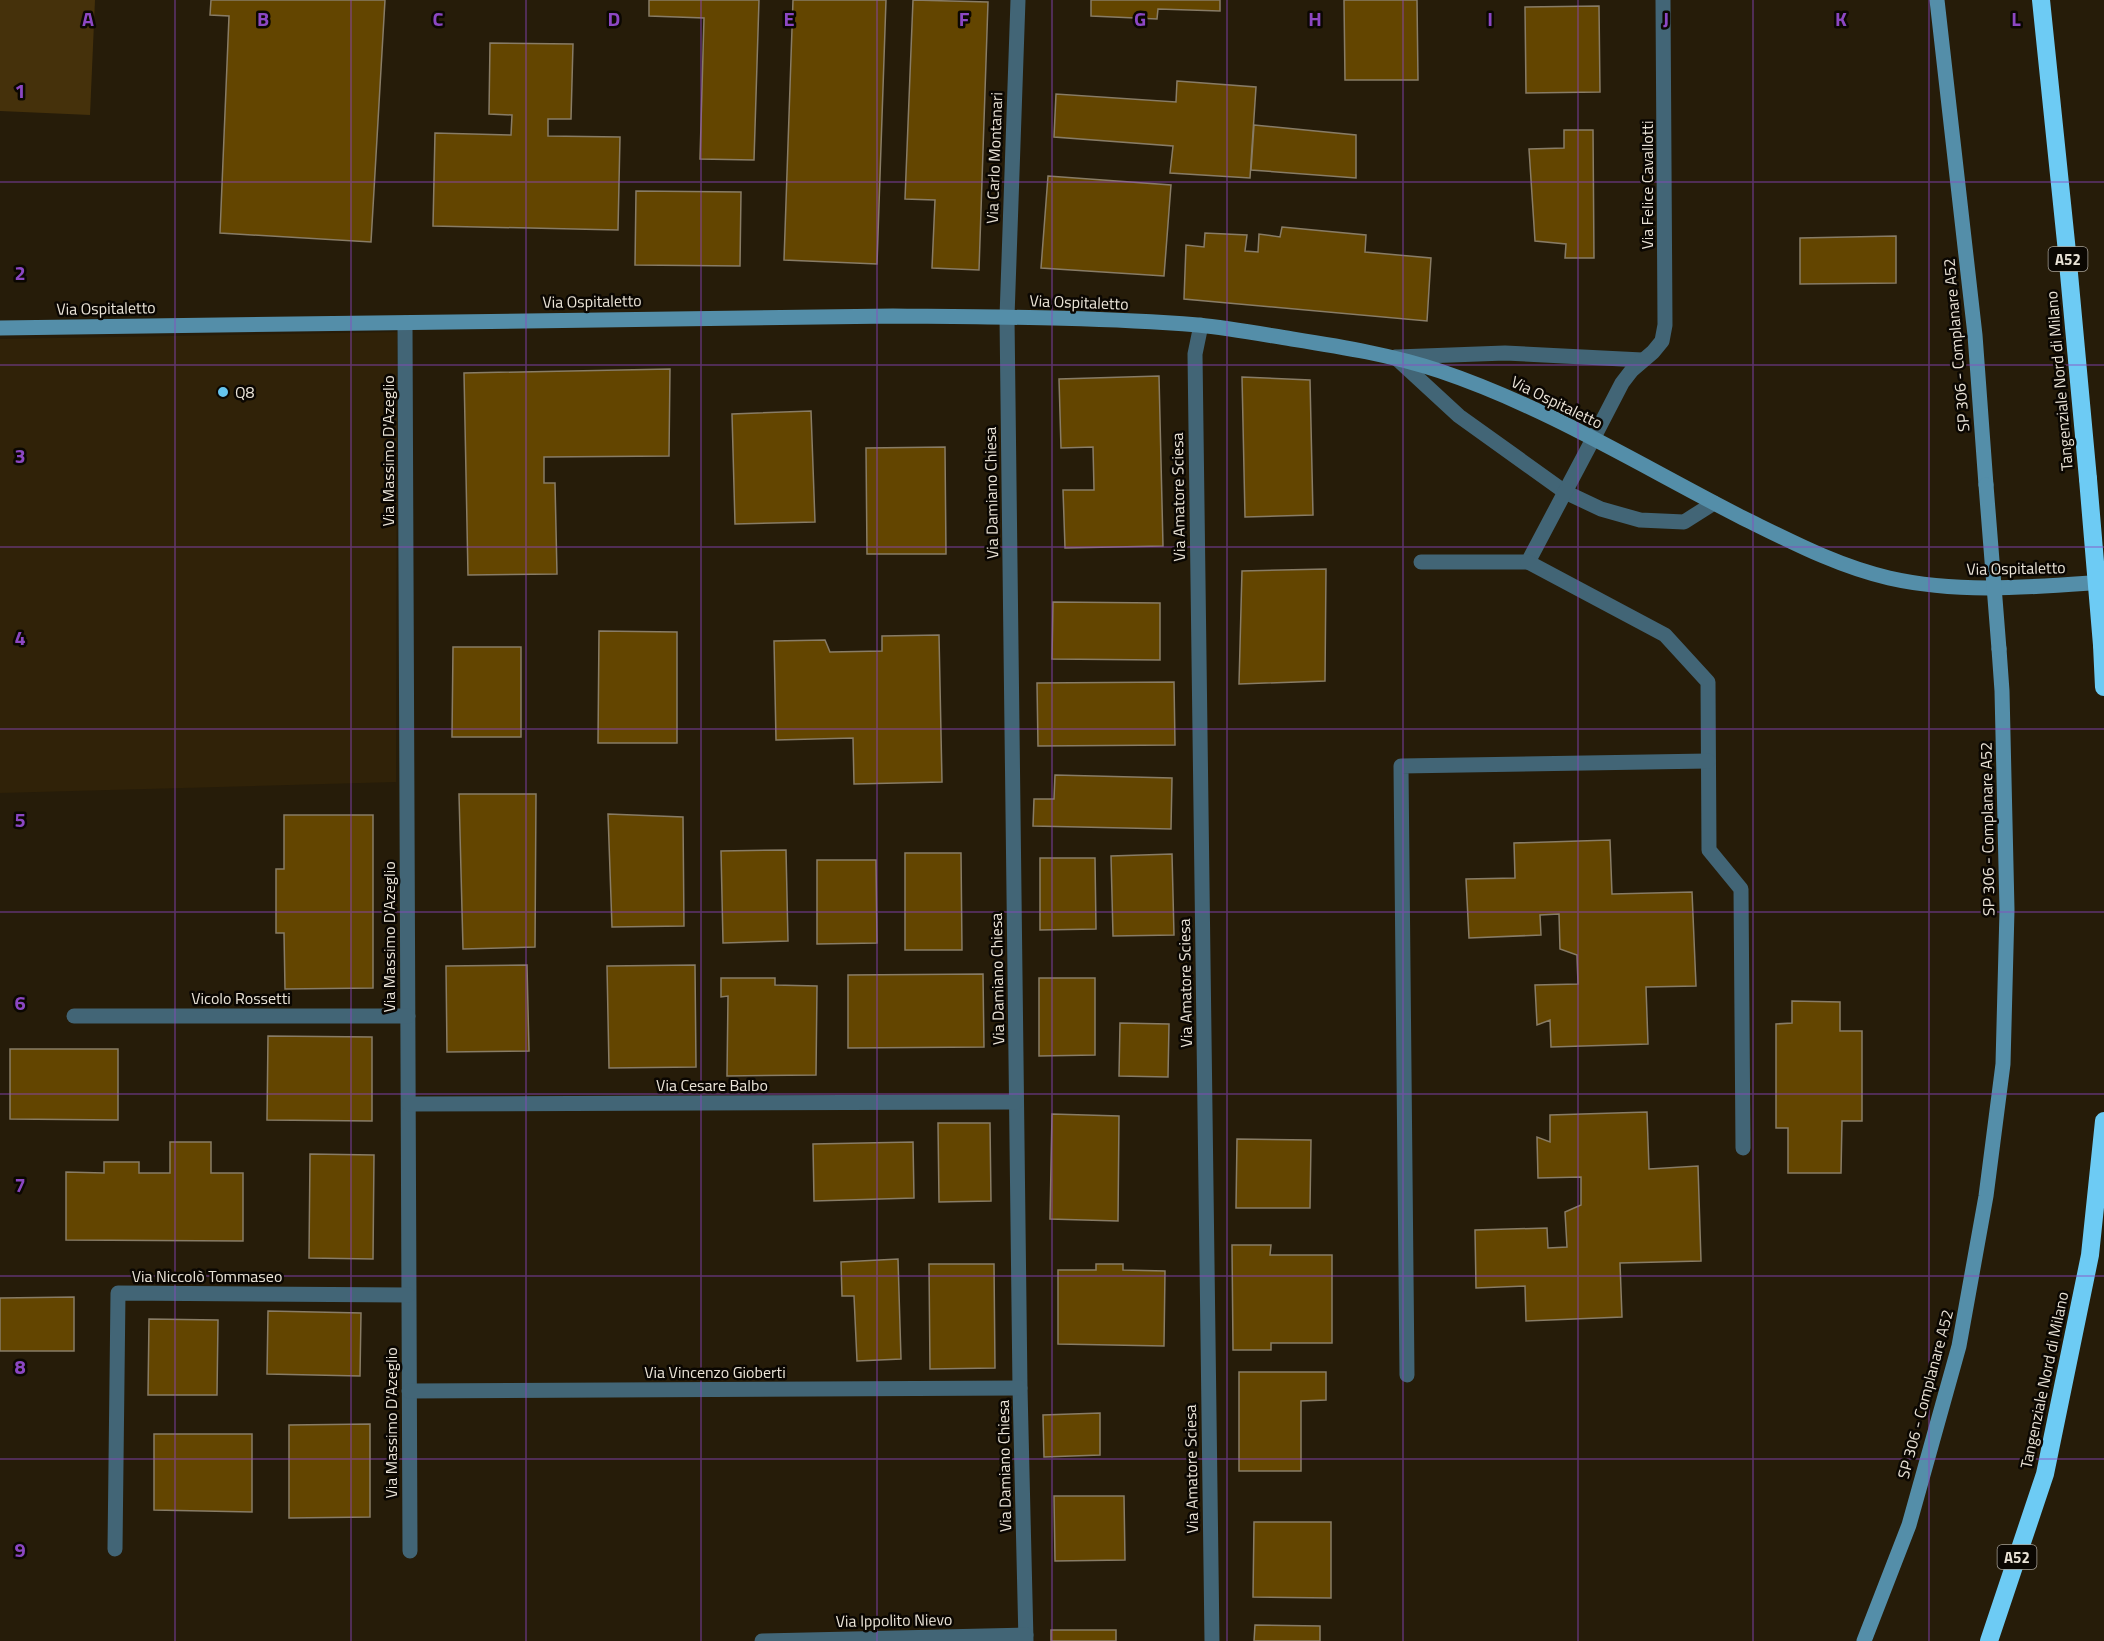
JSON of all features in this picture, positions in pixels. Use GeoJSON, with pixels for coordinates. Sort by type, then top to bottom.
{"type":"FeatureCollection","features":[{"type":"Feature","properties":{"kind":"highway","name":"Tangenziale Nord di Milano"},"geometry":{"type":"LineString","coordinates":[[2041,0],[2088,479],[2104,687]]}},
{"type":"Feature","properties":{"kind":"highway","name":"Tangenziale Nord di Milano"},"geometry":{"type":"LineString","coordinates":[[1989,1641],[2045,1474],[2090,1255],[2104,1121]]}},
{"type":"Feature","properties":{"kind":"street","name":"Via Carlo Montanari"},"geometry":{"type":"LineString","coordinates":[[1006,317],[1018,0]]}},
{"type":"Feature","properties":{"kind":"street","name":"Via Felice Cavallotti"},"geometry":{"type":"LineString","coordinates":[[1528,562],[1622,383],[1662,341],[1665,325],[1664,0]]}},
{"type":"Feature","properties":{"kind":"street","name":"SP 306 - Complanare A52"},"geometry":{"type":"LineString","coordinates":[[1864,1641],[1909,1525],[1959,1346],[1986,1196],[2003,1064],[2007,910],[2002,691],[1975,335],[1937,0]]}},
{"type":"Feature","properties":{"kind":"street","name":"Via Ospitaletto"},"geometry":{"type":"LineString","coordinates":[[0,328],[552,320],[1006,317],[1201,326],[1363,350],[1395,357],[1442,372],[1496,392],[1593,439],[1801,547],[1843,564],[1888,578],[1940,586],[2011,588],[2104,582]]}},
{"type":"Feature","properties":{"kind":"street","name":"Via Damiano Chiesa"},"geometry":{"type":"LineString","coordinates":[[1006,317],[1020,1388],[1026,1638]]}},
{"type":"Feature","properties":{"kind":"street","name":"Via Massimo D'Azeglio"},"geometry":{"type":"LineString","coordinates":[[405,323],[410,1551]]}},
{"type":"Feature","properties":{"kind":"street","name":"Via Amatore Sciesa"},"geometry":{"type":"LineString","coordinates":[[1201,326],[1195,354],[1212,1641]]}},
{"type":"Feature","properties":{"kind":"street"},"geometry":{"type":"LineString","coordinates":[[1395,357],[1504,353],[1642,360]]}},
{"type":"Feature","properties":{"kind":"street"},"geometry":{"type":"LineString","coordinates":[[1395,357],[1459,416],[1565,492],[1601,509],[1641,520],[1684,522],[1714,503]]}},
{"type":"Feature","properties":{"kind":"street"},"geometry":{"type":"LineString","coordinates":[[1421,562],[1528,562],[1665,635],[1708,682],[1709,850],[1742,889],[1743,1148]]}},
{"type":"Feature","properties":{"kind":"street"},"geometry":{"type":"LineString","coordinates":[[1407,1376],[1401,766],[1708,761]]}},
{"type":"Feature","properties":{"kind":"street","name":"Vicolo Rossetti"},"geometry":{"type":"LineString","coordinates":[[74,1016],[408,1016]]}},
{"type":"Feature","properties":{"kind":"street","name":"Via Cesare Balbo"},"geometry":{"type":"LineString","coordinates":[[409,1104],[1016,1102]]}},
{"type":"Feature","properties":{"kind":"street","name":"Via Niccolò Tommaseo"},"geometry":{"type":"LineString","coordinates":[[115,1549],[118,1293],[408,1294]]}},
{"type":"Feature","properties":{"kind":"street","name":"Via Vincenzo Gioberti"},"geometry":{"type":"LineString","coordinates":[[409,1391],[1020,1388]]}},
{"type":"Feature","properties":{"kind":"street","name":"Via Ippolito Nievo"},"geometry":{"type":"LineString","coordinates":[[762,1641],[1026,1638]]}},
{"type":"Feature","properties":{"kind":"shaded area"},"geometry":{"type":"Polygon","coordinates":[[[0,0],[95,0],[90,115],[0,111],[0,0]]]}},
{"type":"Feature","properties":{"kind":"shaded area"},"geometry":{"type":"Polygon","coordinates":[[[397,332],[396,782],[0,793],[0,339],[397,332]]]}},
{"type":"Feature","properties":{"kind":"building"},"geometry":{"type":"Polygon","coordinates":[[[211,0],[385,0],[371,242],[220,233],[229,16],[210,15],[211,0]]]}},
{"type":"Feature","properties":{"kind":"building"},"geometry":{"type":"Polygon","coordinates":[[[649,0],[759,0],[754,160],[700,159],[704,18],[649,16],[649,0]]]}},
{"type":"Feature","properties":{"kind":"building"},"geometry":{"type":"Polygon","coordinates":[[[793,0],[886,0],[877,264],[784,260],[793,0]]]}},
{"type":"Feature","properties":{"kind":"building"},"geometry":{"type":"Polygon","coordinates":[[[913,0],[988,2],[979,270],[932,268],[935,200],[905,199],[913,0]]]}},
{"type":"Feature","properties":{"kind":"building"},"geometry":{"type":"Polygon","coordinates":[[[1091,0],[1220,0],[1220,11],[1158,9],[1157,19],[1091,16],[1091,0]]]}},
{"type":"Feature","properties":{"kind":"building"},"geometry":{"type":"Polygon","coordinates":[[[1344,0],[1417,0],[1418,80],[1345,80],[1344,0]]]}},
{"type":"Feature","properties":{"kind":"building"},"geometry":{"type":"Polygon","coordinates":[[[1599,6],[1600,92],[1526,93],[1525,7],[1599,6]]]}},
{"type":"Feature","properties":{"kind":"building"},"geometry":{"type":"Polygon","coordinates":[[[490,43],[573,44],[571,119],[548,119],[548,136],[620,137],[618,230],[433,226],[435,133],[511,135],[512,115],[489,114],[490,43]]]}},
{"type":"Feature","properties":{"kind":"building"},"geometry":{"type":"Polygon","coordinates":[[[1177,81],[1256,87],[1250,178],[1170,173],[1173,146],[1054,137],[1056,94],[1176,102],[1177,81]]]}},
{"type":"Feature","properties":{"kind":"building"},"geometry":{"type":"Polygon","coordinates":[[[1254,125],[1356,135],[1356,178],[1251,170],[1254,125]]]}},
{"type":"Feature","properties":{"kind":"building"},"geometry":{"type":"Polygon","coordinates":[[[1564,130],[1593,130],[1594,258],[1565,258],[1566,244],[1535,241],[1529,149],[1564,148],[1564,130]]]}},
{"type":"Feature","properties":{"kind":"building"},"geometry":{"type":"Polygon","coordinates":[[[1048,176],[1171,185],[1164,276],[1041,268],[1048,176]]]}},
{"type":"Feature","properties":{"kind":"building"},"geometry":{"type":"Polygon","coordinates":[[[636,191],[741,192],[740,266],[635,265],[636,191]]]}},
{"type":"Feature","properties":{"kind":"building"},"geometry":{"type":"Polygon","coordinates":[[[1282,227],[1366,235],[1365,252],[1431,258],[1427,321],[1184,299],[1186,245],[1204,247],[1205,233],[1247,235],[1245,251],[1258,252],[1259,234],[1280,237],[1282,227]]]}},
{"type":"Feature","properties":{"kind":"building"},"geometry":{"type":"Polygon","coordinates":[[[1896,236],[1896,283],[1800,284],[1800,238],[1896,236]]]}},
{"type":"Feature","properties":{"kind":"building"},"geometry":{"type":"Polygon","coordinates":[[[670,369],[669,456],[544,457],[544,483],[555,483],[557,574],[468,575],[464,373],[670,369]]]}},
{"type":"Feature","properties":{"kind":"building"},"geometry":{"type":"Polygon","coordinates":[[[1159,376],[1163,546],[1065,548],[1063,490],[1094,490],[1093,447],[1061,448],[1059,379],[1159,376]]]}},
{"type":"Feature","properties":{"kind":"building"},"geometry":{"type":"Polygon","coordinates":[[[1242,377],[1310,380],[1313,515],[1245,517],[1242,377]]]}},
{"type":"Feature","properties":{"kind":"building"},"geometry":{"type":"Polygon","coordinates":[[[811,411],[815,522],[735,524],[732,414],[811,411]]]}},
{"type":"Feature","properties":{"kind":"building"},"geometry":{"type":"Polygon","coordinates":[[[945,447],[946,554],[867,554],[866,448],[945,447]]]}},
{"type":"Feature","properties":{"kind":"building"},"geometry":{"type":"Polygon","coordinates":[[[1326,569],[1325,681],[1239,684],[1242,571],[1326,569]]]}},
{"type":"Feature","properties":{"kind":"building"},"geometry":{"type":"Polygon","coordinates":[[[1053,602],[1160,603],[1160,660],[1052,659],[1053,602]]]}},
{"type":"Feature","properties":{"kind":"building"},"geometry":{"type":"Polygon","coordinates":[[[599,631],[677,632],[677,743],[598,743],[599,631]]]}},
{"type":"Feature","properties":{"kind":"building"},"geometry":{"type":"Polygon","coordinates":[[[939,635],[942,782],[854,784],[853,738],[776,740],[774,641],[825,640],[830,652],[882,651],[882,636],[939,635]]]}},
{"type":"Feature","properties":{"kind":"building"},"geometry":{"type":"Polygon","coordinates":[[[453,647],[521,647],[521,737],[452,737],[453,647]]]}},
{"type":"Feature","properties":{"kind":"building"},"geometry":{"type":"Polygon","coordinates":[[[1174,682],[1175,745],[1038,746],[1037,683],[1174,682]]]}},
{"type":"Feature","properties":{"kind":"building"},"geometry":{"type":"Polygon","coordinates":[[[1055,775],[1172,778],[1171,829],[1033,826],[1034,799],[1054,799],[1055,775]]]}},
{"type":"Feature","properties":{"kind":"building"},"geometry":{"type":"Polygon","coordinates":[[[459,794],[536,794],[535,947],[463,949],[459,794]]]}},
{"type":"Feature","properties":{"kind":"building"},"geometry":{"type":"Polygon","coordinates":[[[608,814],[683,817],[684,926],[612,927],[608,814]]]}},
{"type":"Feature","properties":{"kind":"building"},"geometry":{"type":"Polygon","coordinates":[[[284,815],[373,815],[373,988],[285,989],[284,933],[276,933],[276,869],[284,869],[284,815]]]}},
{"type":"Feature","properties":{"kind":"building"},"geometry":{"type":"Polygon","coordinates":[[[1610,840],[1612,894],[1692,892],[1696,986],[1646,987],[1648,1044],[1551,1047],[1550,1020],[1537,1025],[1535,985],[1578,984],[1577,955],[1560,949],[1559,914],[1540,915],[1541,935],[1469,938],[1466,879],[1515,878],[1514,843],[1610,840]]]}},
{"type":"Feature","properties":{"kind":"building"},"geometry":{"type":"Polygon","coordinates":[[[786,850],[788,941],[723,943],[721,851],[786,850]]]}},
{"type":"Feature","properties":{"kind":"building"},"geometry":{"type":"Polygon","coordinates":[[[905,853],[961,853],[962,950],[905,950],[905,853]]]}},
{"type":"Feature","properties":{"kind":"building"},"geometry":{"type":"Polygon","coordinates":[[[1172,854],[1174,935],[1113,936],[1111,856],[1172,854]]]}},
{"type":"Feature","properties":{"kind":"building"},"geometry":{"type":"Polygon","coordinates":[[[1040,858],[1095,858],[1096,929],[1040,930],[1040,858]]]}},
{"type":"Feature","properties":{"kind":"building"},"geometry":{"type":"Polygon","coordinates":[[[817,860],[876,860],[877,943],[817,944],[817,860]]]}},
{"type":"Feature","properties":{"kind":"building"},"geometry":{"type":"Polygon","coordinates":[[[527,965],[529,1051],[447,1052],[446,966],[527,965]]]}},
{"type":"Feature","properties":{"kind":"building"},"geometry":{"type":"Polygon","coordinates":[[[695,965],[696,1067],[609,1068],[607,966],[695,965]]]}},
{"type":"Feature","properties":{"kind":"building"},"geometry":{"type":"Polygon","coordinates":[[[983,974],[984,1047],[848,1048],[848,975],[983,974]]]}},
{"type":"Feature","properties":{"kind":"building"},"geometry":{"type":"Polygon","coordinates":[[[721,978],[775,978],[775,985],[817,986],[816,1075],[727,1076],[728,996],[721,997],[721,978]]]}},
{"type":"Feature","properties":{"kind":"building"},"geometry":{"type":"Polygon","coordinates":[[[1039,978],[1095,978],[1095,1055],[1039,1056],[1039,978]]]}},
{"type":"Feature","properties":{"kind":"building"},"geometry":{"type":"Polygon","coordinates":[[[1792,1001],[1840,1002],[1840,1031],[1862,1031],[1862,1121],[1842,1121],[1841,1173],[1788,1173],[1788,1128],[1776,1128],[1776,1024],[1792,1023],[1792,1001]]]}},
{"type":"Feature","properties":{"kind":"building"},"geometry":{"type":"Polygon","coordinates":[[[1120,1023],[1169,1024],[1168,1077],[1119,1076],[1120,1023]]]}},
{"type":"Feature","properties":{"kind":"building"},"geometry":{"type":"Polygon","coordinates":[[[268,1036],[372,1037],[372,1121],[267,1120],[268,1036]]]}},
{"type":"Feature","properties":{"kind":"building"},"geometry":{"type":"Polygon","coordinates":[[[10,1049],[118,1049],[118,1120],[10,1119],[10,1049]]]}},
{"type":"Feature","properties":{"kind":"building"},"geometry":{"type":"Polygon","coordinates":[[[1647,1112],[1649,1169],[1698,1166],[1701,1261],[1620,1263],[1622,1317],[1526,1321],[1525,1286],[1476,1288],[1475,1230],[1547,1228],[1548,1248],[1567,1247],[1565,1212],[1581,1205],[1581,1177],[1538,1178],[1537,1137],[1550,1142],[1550,1115],[1647,1112]]]}},
{"type":"Feature","properties":{"kind":"building"},"geometry":{"type":"Polygon","coordinates":[[[1052,1114],[1119,1116],[1118,1221],[1050,1219],[1052,1114]]]}},
{"type":"Feature","properties":{"kind":"building"},"geometry":{"type":"Polygon","coordinates":[[[938,1123],[990,1123],[991,1201],[939,1202],[938,1123]]]}},
{"type":"Feature","properties":{"kind":"building"},"geometry":{"type":"Polygon","coordinates":[[[1237,1139],[1311,1140],[1310,1208],[1236,1208],[1237,1139]]]}},
{"type":"Feature","properties":{"kind":"building"},"geometry":{"type":"Polygon","coordinates":[[[170,1142],[211,1142],[211,1173],[243,1173],[243,1241],[66,1240],[66,1172],[104,1173],[104,1162],[139,1162],[139,1173],[170,1173],[170,1142]]]}},
{"type":"Feature","properties":{"kind":"building"},"geometry":{"type":"Polygon","coordinates":[[[913,1142],[914,1198],[814,1201],[813,1144],[913,1142]]]}},
{"type":"Feature","properties":{"kind":"building"},"geometry":{"type":"Polygon","coordinates":[[[310,1154],[374,1155],[373,1259],[309,1258],[310,1154]]]}},
{"type":"Feature","properties":{"kind":"building"},"geometry":{"type":"Polygon","coordinates":[[[1232,1245],[1271,1245],[1270,1255],[1332,1255],[1332,1343],[1271,1343],[1271,1350],[1233,1350],[1232,1245]]]}},
{"type":"Feature","properties":{"kind":"building"},"geometry":{"type":"Polygon","coordinates":[[[898,1259],[901,1359],[857,1361],[854,1296],[842,1296],[841,1262],[898,1259]]]}},
{"type":"Feature","properties":{"kind":"building"},"geometry":{"type":"Polygon","coordinates":[[[929,1264],[994,1264],[995,1368],[930,1369],[929,1264]]]}},
{"type":"Feature","properties":{"kind":"building"},"geometry":{"type":"Polygon","coordinates":[[[1096,1264],[1123,1264],[1123,1270],[1165,1271],[1164,1346],[1058,1344],[1058,1270],[1096,1270],[1096,1264]]]}},
{"type":"Feature","properties":{"kind":"building"},"geometry":{"type":"Polygon","coordinates":[[[74,1297],[74,1351],[0,1351],[0,1298],[74,1297]]]}},
{"type":"Feature","properties":{"kind":"building"},"geometry":{"type":"Polygon","coordinates":[[[268,1311],[361,1313],[360,1376],[267,1374],[268,1311]]]}},
{"type":"Feature","properties":{"kind":"building"},"geometry":{"type":"Polygon","coordinates":[[[149,1319],[218,1320],[217,1395],[148,1395],[149,1319]]]}},
{"type":"Feature","properties":{"kind":"building"},"geometry":{"type":"Polygon","coordinates":[[[1239,1372],[1326,1372],[1326,1400],[1301,1401],[1301,1471],[1239,1471],[1239,1372]]]}},
{"type":"Feature","properties":{"kind":"building"},"geometry":{"type":"Polygon","coordinates":[[[1100,1413],[1100,1455],[1044,1457],[1043,1415],[1100,1413]]]}},
{"type":"Feature","properties":{"kind":"building"},"geometry":{"type":"Polygon","coordinates":[[[370,1424],[370,1517],[289,1518],[289,1425],[370,1424]]]}},
{"type":"Feature","properties":{"kind":"building"},"geometry":{"type":"Polygon","coordinates":[[[154,1434],[252,1434],[252,1512],[154,1510],[154,1434]]]}},
{"type":"Feature","properties":{"kind":"building"},"geometry":{"type":"Polygon","coordinates":[[[1054,1496],[1124,1496],[1125,1560],[1055,1561],[1054,1496]]]}},
{"type":"Feature","properties":{"kind":"building"},"geometry":{"type":"Polygon","coordinates":[[[1254,1522],[1331,1522],[1331,1598],[1253,1597],[1254,1522]]]}},
{"type":"Feature","properties":{"kind":"building"},"geometry":{"type":"Polygon","coordinates":[[[1255,1625],[1320,1626],[1320,1641],[1254,1641],[1255,1625]]]}},
{"type":"Feature","properties":{"kind":"building"},"geometry":{"type":"Polygon","coordinates":[[[1051,1630],[1116,1630],[1116,1641],[1051,1641],[1051,1630]]]}},
{"type":"Feature","properties":{"kind":"place","name":"Q8"},"geometry":{"type":"Point","coordinates":[223,392]}}]}
